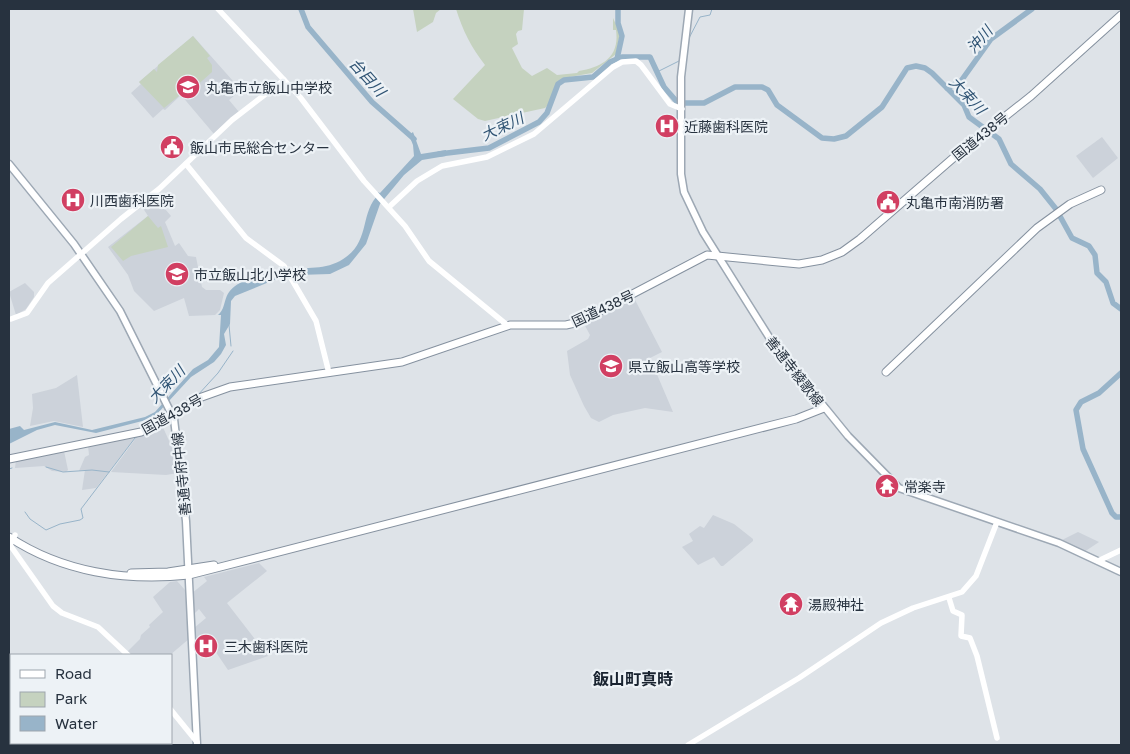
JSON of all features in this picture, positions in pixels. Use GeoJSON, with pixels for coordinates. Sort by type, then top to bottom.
{"type":"FeatureCollection","features":[{"type":"Feature","properties":{"kind":"highway","name":"国道438号"},"geometry":{"type":"LineString","coordinates":[[9,458],[138,433],[172,415],[198,398],[230,387],[408,360],[507,326],[521,324],[566,325],[578,322],[702,257],[717,255],[753,261],[793,264],[810,263],[833,257],[860,239],[987,130],[1037,91],[1121,15]]}},
{"type":"Feature","properties":{"kind":"highway"},"geometry":{"type":"LineString","coordinates":[[886,372],[1053,215],[1101,190]]}},
{"type":"Feature","properties":{"kind":"highway"},"geometry":{"type":"LineString","coordinates":[[11,536],[57,562],[85,570],[135,578],[189,572],[796,419],[823,407]]}},
{"type":"Feature","properties":{"kind":"main road","name":"善通寺綾歌線"},"geometry":{"type":"LineString","coordinates":[[688,9],[682,64],[681,174],[684,192],[694,216],[763,330],[823,407],[899,488],[1059,543],[1121,572]]}},
{"type":"Feature","properties":{"kind":"main road","name":"善通寺府中線"},"geometry":{"type":"LineString","coordinates":[[9,164],[82,254],[132,330],[172,415],[178,448],[189,572],[197,744]]}},
{"type":"Feature","properties":{"kind":"street"},"geometry":{"type":"LineString","coordinates":[[218,9],[284,80],[377,195],[389,207],[431,263],[507,326]]}},
{"type":"Feature","properties":{"kind":"street"},"geometry":{"type":"LineString","coordinates":[[389,207],[417,181],[442,166],[487,157],[534,134],[579,95],[622,62],[636,61],[670,104],[682,108]]}},
{"type":"Feature","properties":{"kind":"street"},"geometry":{"type":"LineString","coordinates":[[11,319],[27,313],[44,287],[186,164],[232,120],[284,80]]}},
{"type":"Feature","properties":{"kind":"street"},"geometry":{"type":"LineString","coordinates":[[186,164],[246,238],[280,262],[316,321],[329,373]]}},
{"type":"Feature","properties":{"kind":"street"},"geometry":{"type":"LineString","coordinates":[[688,745],[798,679],[881,623],[912,608],[949,598],[962,592],[976,576],[997,522]]}},
{"type":"Feature","properties":{"kind":"street"},"geometry":{"type":"LineString","coordinates":[[11,536],[10,545],[58,611],[96,626],[127,654]]}},
{"type":"Feature","properties":{"kind":"street"},"geometry":{"type":"LineString","coordinates":[[1098,561],[1121,550]]}},
{"type":"Feature","properties":{"kind":"street"},"geometry":{"type":"LineString","coordinates":[[949,598],[953,611],[962,615],[961,636],[970,638],[977,656],[997,738]]}},
{"type":"Feature","properties":{"kind":"street"},"geometry":{"type":"LineString","coordinates":[[172,711],[197,744]]}},
{"type":"Feature","properties":{"kind":"shaded area","name":"丸亀市立飯山中学校"},"geometry":{"type":"Polygon","coordinates":[[[193,36],[241,90],[229,100],[239,112],[214,134],[181,95],[153,118],[131,93],[141,84],[139,82],[193,36]]]}},
{"type":"Feature","properties":{"kind":"shaded area"},"geometry":{"type":"Polygon","coordinates":[[[1102,137],[1118,158],[1093,178],[1076,156],[1102,137]]]}},
{"type":"Feature","properties":{"kind":"shaded area"},"geometry":{"type":"Polygon","coordinates":[[[154,196],[171,216],[165,222],[175,246],[179,243],[188,256],[196,257],[202,287],[206,290],[220,290],[224,293],[220,310],[215,315],[189,316],[184,298],[154,311],[134,291],[128,275],[108,247],[148,216],[141,205],[154,196]]]}},
{"type":"Feature","properties":{"kind":"shaded area"},"geometry":{"type":"Polygon","coordinates":[[[25,283],[34,292],[34,297],[26,309],[16,315],[9,292],[25,283]]]}},
{"type":"Feature","properties":{"kind":"shaded area","name":"県立飯山高等学校"},"geometry":{"type":"Polygon","coordinates":[[[633,296],[662,352],[650,358],[673,412],[645,408],[613,415],[599,422],[591,418],[570,375],[567,351],[588,339],[590,335],[583,322],[633,296]]]}},
{"type":"Feature","properties":{"kind":"shaded area"},"geometry":{"type":"Polygon","coordinates":[[[77,375],[83,427],[54,421],[30,426],[33,408],[32,394],[56,388],[77,375]]]}},
{"type":"Feature","properties":{"kind":"shaded area"},"geometry":{"type":"Polygon","coordinates":[[[162,425],[177,459],[178,473],[166,475],[111,472],[136,438],[162,425]]]}},
{"type":"Feature","properties":{"kind":"shaded area"},"geometry":{"type":"Polygon","coordinates":[[[135,438],[96,488],[82,490],[85,470],[79,471],[85,457],[89,455],[88,446],[135,438]]]}},
{"type":"Feature","properties":{"kind":"shaded area"},"geometry":{"type":"Polygon","coordinates":[[[64,451],[68,470],[66,472],[52,471],[44,466],[15,468],[16,460],[64,451]]]}},
{"type":"Feature","properties":{"kind":"shaded area"},"geometry":{"type":"Polygon","coordinates":[[[713,515],[734,524],[753,541],[723,566],[714,557],[698,565],[682,547],[693,541],[689,534],[700,526],[704,528],[713,515]]]}},
{"type":"Feature","properties":{"kind":"shaded area"},"geometry":{"type":"Polygon","coordinates":[[[1078,532],[1099,542],[1084,552],[1060,541],[1078,532]]]}},
{"type":"Feature","properties":{"kind":"shaded area"},"geometry":{"type":"Polygon","coordinates":[[[259,563],[267,571],[227,603],[268,656],[228,670],[207,639],[195,647],[194,628],[206,618],[199,609],[194,614],[192,593],[207,581],[204,577],[259,563]]]}},
{"type":"Feature","properties":{"kind":"shaded area"},"geometry":{"type":"Polygon","coordinates":[[[177,581],[185,590],[190,638],[171,654],[129,654],[127,652],[150,627],[149,625],[163,612],[153,597],[170,582],[177,581]]]}},
{"type":"Feature","properties":{"kind":"green space"},"geometry":{"type":"Polygon","coordinates":[[[413,9],[441,9],[436,13],[433,22],[417,32],[413,9]]]}},
{"type":"Feature","properties":{"kind":"green space"},"geometry":{"type":"Polygon","coordinates":[[[456,9],[524,9],[522,30],[516,34],[518,44],[512,48],[522,68],[532,76],[547,68],[557,75],[577,73],[595,67],[608,59],[612,54],[617,39],[616,30],[613,30],[613,18],[620,33],[616,54],[592,73],[564,78],[557,82],[551,102],[545,108],[485,121],[478,119],[453,99],[485,65],[468,38],[456,9]]]}},
{"type":"Feature","properties":{"kind":"green space"},"geometry":{"type":"Polygon","coordinates":[[[193,36],[210,56],[207,58],[212,65],[212,72],[183,98],[180,95],[164,108],[139,82],[154,69],[157,72],[158,65],[193,36]]]}},
{"type":"Feature","properties":{"kind":"green space"},"geometry":{"type":"Polygon","coordinates":[[[148,216],[158,228],[161,226],[168,247],[131,256],[123,261],[111,247],[148,216]]]}},
{"type":"Feature","properties":{"kind":"water"},"geometry":{"type":"Polygon","coordinates":[[[413,132],[421,154],[446,150],[446,156],[422,160],[404,175],[380,204],[366,244],[349,265],[330,274],[298,275],[274,280],[235,296],[231,301],[230,324],[224,334],[226,345],[221,354],[214,362],[191,377],[157,414],[146,420],[96,433],[55,425],[37,430],[9,444],[9,429],[20,426],[24,430],[55,422],[92,430],[145,417],[155,412],[193,369],[208,360],[219,347],[221,315],[218,315],[229,292],[233,288],[243,282],[271,273],[333,264],[354,250],[359,243],[369,209],[379,194],[377,192],[380,193],[414,156],[413,145],[409,135],[413,132]]]}},
{"type":"Feature","properties":{"kind":"waterway","name":"台目川"},"geometry":{"type":"LineString","coordinates":[[301,9],[308,27],[372,102],[414,139]]}},
{"type":"Feature","properties":{"kind":"waterway"},"geometry":{"type":"LineString","coordinates":[[617,59],[622,36],[618,23],[618,9]]}},
{"type":"Feature","properties":{"kind":"waterway"},"geometry":{"type":"LineString","coordinates":[[688,40],[700,17],[710,15],[712,9]]}},
{"type":"Feature","properties":{"kind":"waterway","name":"沖川"},"geometry":{"type":"LineString","coordinates":[[947,88],[961,81],[991,39],[1032,9]]}},
{"type":"Feature","properties":{"kind":"waterway","name":"大束川"},"geometry":{"type":"LineString","coordinates":[[439,154],[489,148],[539,122],[547,113],[558,84],[564,80],[593,77],[610,62],[622,57],[650,57],[664,87],[678,103],[704,103],[735,87],[762,87],[768,90],[777,105],[822,138],[834,139],[846,136],[882,107],[907,68],[916,66],[925,68],[964,105],[969,117],[999,139],[1011,164],[1040,189],[1056,209],[1072,238],[1089,246],[1095,255],[1097,273],[1106,282],[1113,303],[1121,309]]}},
{"type":"Feature","properties":{"kind":"waterway"},"geometry":{"type":"LineString","coordinates":[[657,72],[679,61]]}},
{"type":"Feature","properties":{"kind":"waterway"},"geometry":{"type":"LineString","coordinates":[[229,325],[231,346]]}},
{"type":"Feature","properties":{"kind":"waterway"},"geometry":{"type":"LineString","coordinates":[[197,396],[218,373],[233,351]]}},
{"type":"Feature","properties":{"kind":"waterway","name":"大束川"},"geometry":{"type":"LineString","coordinates":[[1121,373],[1099,393],[1081,402],[1076,410],[1083,449],[1112,513],[1116,517],[1121,517]]}},
{"type":"Feature","properties":{"kind":"waterway"},"geometry":{"type":"LineString","coordinates":[[25,512],[30,519],[46,530],[60,524],[80,520],[83,518],[81,509],[135,438],[164,423]]}},
{"type":"Feature","properties":{"kind":"waterway"},"geometry":{"type":"LineString","coordinates":[[46,467],[63,472],[92,470],[109,472]]}},
{"type":"Feature","properties":{"kind":"place","name":"丸亀市立飯山中学校"},"geometry":{"type":"Point","coordinates":[188,87]}},
{"type":"Feature","properties":{"kind":"place","name":"近藤歯科医院"},"geometry":{"type":"Point","coordinates":[667,126]}},
{"type":"Feature","properties":{"kind":"place","name":"飯山市民総合センター"},"geometry":{"type":"Point","coordinates":[172,147]}},
{"type":"Feature","properties":{"kind":"place","name":"川西歯科医院"},"geometry":{"type":"Point","coordinates":[73,200]}},
{"type":"Feature","properties":{"kind":"place","name":"丸亀市南消防署"},"geometry":{"type":"Point","coordinates":[888,202]}},
{"type":"Feature","properties":{"kind":"place","name":"市立飯山北小学校"},"geometry":{"type":"Point","coordinates":[177,274]}},
{"type":"Feature","properties":{"kind":"place","name":"県立飯山高等学校"},"geometry":{"type":"Point","coordinates":[611,366]}},
{"type":"Feature","properties":{"kind":"place","name":"常楽寺"},"geometry":{"type":"Point","coordinates":[887,486]}},
{"type":"Feature","properties":{"kind":"place","name":"湯殿神社"},"geometry":{"type":"Point","coordinates":[791,604]}},
{"type":"Feature","properties":{"kind":"place","name":"三木歯科医院"},"geometry":{"type":"Point","coordinates":[206,646]}},
{"type":"Feature","properties":{"kind":"district","name":"飯山町真時"},"geometry":{"type":"Point","coordinates":[633,679]}}]}
